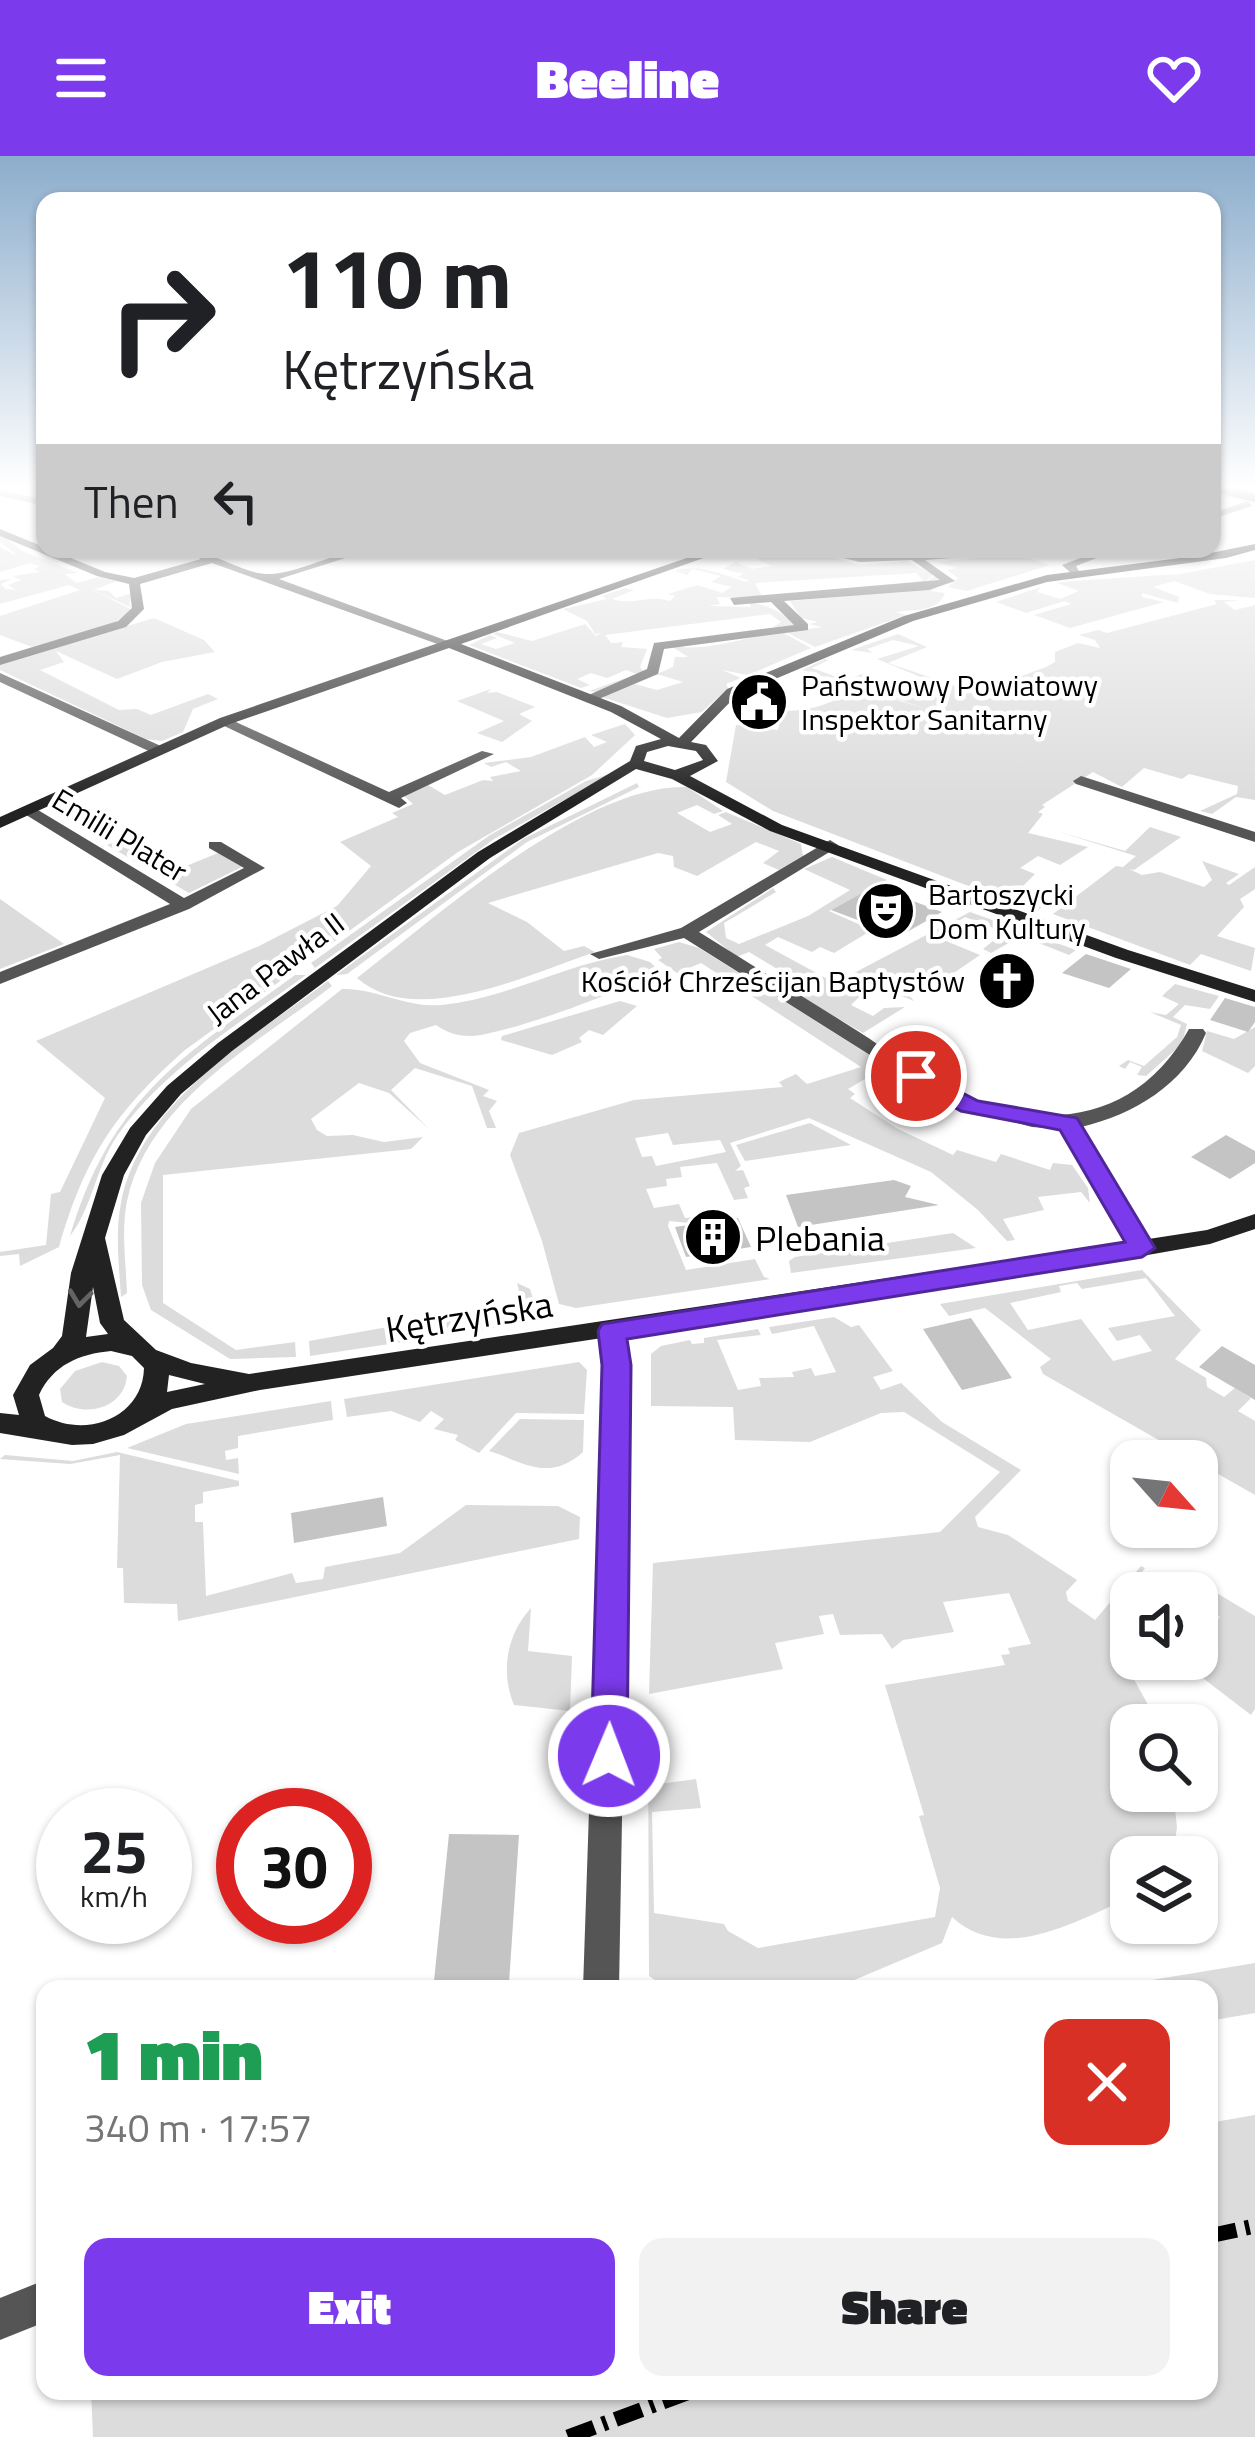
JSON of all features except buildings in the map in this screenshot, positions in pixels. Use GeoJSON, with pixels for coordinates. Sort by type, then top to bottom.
{"type":"FeatureCollection","features":[{"type":"Feature","properties":{"kind":"street"},"geometry":{"type":"LineString","coordinates":[[0,661],[131,619],[138,609],[135,590]]}},
{"type":"Feature","properties":{"kind":"street"},"geometry":{"type":"LineString","coordinates":[[299,590],[634,717],[706,759],[734,797],[830,845]]}},
{"type":"Feature","properties":{"kind":"street"},"geometry":{"type":"LineString","coordinates":[[0,823],[225,722],[602,590]]}},
{"type":"Feature","properties":{"kind":"street"},"geometry":{"type":"LineString","coordinates":[[734,602],[881,590]]}},
{"type":"Feature","properties":{"kind":"street"},"geometry":{"type":"LineString","coordinates":[[999,590],[805,658],[721,700],[678,743],[646,747],[635,756],[636,763],[668,774],[753,819],[1091,944],[1255,996]]}},
{"type":"Feature","properties":{"kind":"street"},"geometry":{"type":"LineString","coordinates":[[589,698],[653,671],[658,646],[804,627],[775,598]]}},
{"type":"Feature","properties":{"kind":"street"},"geometry":{"type":"LineString","coordinates":[[0,677],[158,750]]}},
{"type":"Feature","properties":{"kind":"street"},"geometry":{"type":"LineString","coordinates":[[706,759],[708,741],[730,704],[752,685]]}},
{"type":"Feature","properties":{"kind":"street"},"geometry":{"type":"LineString","coordinates":[[634,717],[678,727],[706,720]]}},
{"type":"Feature","properties":{"kind":"street"},"geometry":{"type":"LineString","coordinates":[[634,717],[649,738],[646,747]]}},
{"type":"Feature","properties":{"kind":"street"},"geometry":{"type":"LineString","coordinates":[[225,722],[394,801],[488,754]]}},
{"type":"Feature","properties":{"kind":"street","name":"Jana Pawła II"},"geometry":{"type":"LineString","coordinates":[[566,807],[706,759]]}},
{"type":"Feature","properties":{"kind":"street","name":"Jana Pawła II"},"geometry":{"type":"LineString","coordinates":[[63,1353],[74,1337],[83,1273],[119,1161],[149,1117],[187,1077],[484,854],[636,763]]}},
{"type":"Feature","properties":{"kind":"street"},"geometry":{"type":"LineString","coordinates":[[1081,781],[1255,836]]}},
{"type":"Feature","properties":{"kind":"street","name":"Emilii Plater"},"geometry":{"type":"LineString","coordinates":[[28,811],[183,905]]}},
{"type":"Feature","properties":{"kind":"street","name":"Emilii Plater"},"geometry":{"type":"LineString","coordinates":[[0,978],[183,905],[256,868],[215,845]]}},
{"type":"Feature","properties":{"kind":"street"},"geometry":{"type":"LineString","coordinates":[[599,955],[687,932],[830,845]]}},
{"type":"Feature","properties":{"kind":"street"},"geometry":{"type":"LineString","coordinates":[[687,932],[958,1102],[1006,1116],[1068,1124],[1104,1117],[1132,1102],[1190,1049],[1196,1033]]}},
{"type":"Feature","properties":{"kind":"street"},"geometry":{"type":"LineString","coordinates":[[1068,1124],[1142,1248]]}},
{"type":"Feature","properties":{"kind":"street","name":"Kętrzyńska"},"geometry":{"type":"LineString","coordinates":[[139,1414],[167,1401],[260,1381],[1142,1248],[1210,1237],[1255,1221]]}},
{"type":"Feature","properties":{"kind":"street","name":"Jana Pawła II"},"geometry":{"type":"LineString","coordinates":[[96,1242],[112,1323],[142,1351]]}},
{"type":"Feature","properties":{"kind":"street"},"geometry":{"type":"LineString","coordinates":[[601,1980],[617,1365],[612,1331]]}},
{"type":"Feature","properties":{"kind":"street"},"geometry":{"type":"LineString","coordinates":[[0,1398],[63,1353],[99,1342],[142,1351],[158,1384],[139,1414],[89,1435],[0,1424]]}},
{"type":"Feature","properties":{"kind":"street","name":"Kętrzyńska"},"geometry":{"type":"LineString","coordinates":[[142,1351],[187,1372],[260,1381]]}},
{"type":"Feature","properties":{"kind":"street"},"geometry":{"type":"LineString","coordinates":[[35,1376],[26,1405],[42,1428]]}},
{"type":"Feature","properties":{"kind":"street"},"geometry":{"type":"LineString","coordinates":[[0,2319],[36,2305]]}},
{"type":"Feature","properties":{"kind":"shaded area"},"geometry":{"type":"Polygon","coordinates":[[[0,590],[49,590],[0,604],[0,590]]]}},
{"type":"Feature","properties":{"kind":"shaded area"},"geometry":{"type":"Polygon","coordinates":[[[79,590],[94,590],[132,610],[112,624],[32,647],[0,635],[0,616],[79,590]]]}},
{"type":"Feature","properties":{"kind":"shaded area"},"geometry":{"type":"Polygon","coordinates":[[[94,590],[109,591],[116,598],[132,593],[129,605],[134,609],[94,590]]]}},
{"type":"Feature","properties":{"kind":"shaded area"},"geometry":{"type":"Polygon","coordinates":[[[618,590],[633,590],[612,599],[670,601],[675,596],[668,594],[759,590],[763,598],[717,597],[720,604],[708,606],[751,607],[749,602],[777,611],[795,625],[772,628],[781,622],[770,614],[605,635],[611,643],[623,642],[621,647],[647,649],[640,667],[645,673],[596,692],[589,691],[637,674],[626,670],[607,678],[591,673],[577,679],[590,685],[581,688],[469,645],[490,635],[497,638],[481,644],[496,649],[515,643],[493,634],[497,632],[532,641],[585,624],[603,644],[596,636],[601,633],[595,634],[587,621],[563,609],[607,599],[602,596],[618,590]]]}},
{"type":"Feature","properties":{"kind":"shaded area"},"geometry":{"type":"Polygon","coordinates":[[[910,590],[945,593],[931,607],[896,612],[906,615],[815,647],[786,632],[822,627],[801,618],[790,601],[910,590]]]}},
{"type":"Feature","properties":{"kind":"shaded area"},"geometry":{"type":"Polygon","coordinates":[[[1031,590],[1060,599],[1079,591],[1162,590],[1179,597],[1178,603],[1142,593],[1142,597],[1164,602],[1070,628],[1034,615],[1071,604],[1065,601],[1026,613],[996,602],[1031,590]]]}},
{"type":"Feature","properties":{"kind":"shaded area"},"geometry":{"type":"Polygon","coordinates":[[[1200,590],[1255,590],[1255,598],[1200,590]]]}},
{"type":"Feature","properties":{"kind":"shaded area"},"geometry":{"type":"Polygon","coordinates":[[[1214,600],[1239,600],[1224,602],[1235,610],[1255,605],[1255,800],[1236,797],[1212,814],[1200,811],[1237,794],[1238,786],[1189,774],[1182,779],[1144,768],[1122,787],[1093,772],[1042,805],[1038,812],[1043,814],[1028,833],[1088,847],[1060,865],[1038,856],[1020,868],[1035,874],[1013,896],[1043,906],[1036,912],[773,811],[726,782],[736,725],[778,730],[782,713],[764,709],[812,708],[857,689],[928,709],[802,670],[825,659],[829,660],[812,668],[845,680],[862,674],[914,693],[923,690],[939,696],[952,691],[877,659],[919,646],[893,640],[867,649],[873,653],[851,650],[898,634],[927,647],[888,663],[976,693],[1046,667],[1055,662],[1055,652],[1078,643],[1100,648],[1095,640],[1079,635],[1098,630],[1107,633],[1217,604],[1214,600]]]}},
{"type":"Feature","properties":{"kind":"shaded area"},"geometry":{"type":"Polygon","coordinates":[[[154,618],[204,640],[215,652],[162,662],[117,679],[56,651],[64,662],[40,670],[119,710],[137,709],[151,715],[208,694],[218,699],[193,709],[183,732],[162,741],[146,739],[0,670],[0,664],[154,618]]]}},
{"type":"Feature","properties":{"kind":"shaded area"},"geometry":{"type":"Polygon","coordinates":[[[782,632],[811,648],[748,675],[722,670],[741,678],[726,684],[728,688],[702,712],[667,718],[602,697],[635,684],[657,690],[683,682],[657,674],[673,667],[675,657],[688,657],[671,646],[713,646],[782,632]]]}},
{"type":"Feature","properties":{"kind":"shaded area"},"geometry":{"type":"Polygon","coordinates":[[[491,689],[487,693],[497,692],[535,707],[519,714],[532,721],[502,742],[477,733],[504,721],[457,701],[491,689]]]}},
{"type":"Feature","properties":{"kind":"shaded area"},"geometry":{"type":"Polygon","coordinates":[[[625,724],[635,735],[592,775],[458,852],[185,1050],[139,1094],[106,1138],[80,1187],[59,1247],[20,1266],[19,1254],[0,1256],[0,1252],[46,1245],[51,1194],[60,1192],[105,1098],[36,1041],[259,946],[337,906],[371,866],[340,842],[398,817],[392,813],[413,804],[403,795],[428,785],[445,795],[483,780],[493,781],[490,777],[521,771],[506,762],[491,767],[484,763],[531,757],[585,737],[594,747],[607,742],[591,735],[625,724]]]}},
{"type":"Feature","properties":{"kind":"shaded area"},"geometry":{"type":"Polygon","coordinates":[[[613,773],[494,839],[315,968],[311,963],[490,835],[586,781],[613,773]]]}},
{"type":"Feature","properties":{"kind":"shaded area"},"geometry":{"type":"Polygon","coordinates":[[[637,783],[639,787],[527,842],[347,974],[336,975],[523,839],[637,783]]]}},
{"type":"Feature","properties":{"kind":"shaded area"},"geometry":{"type":"Polygon","coordinates":[[[687,787],[723,811],[714,814],[697,805],[677,813],[710,832],[732,824],[718,815],[726,812],[801,844],[803,856],[779,870],[763,863],[779,851],[756,842],[697,876],[674,867],[673,856],[658,853],[488,903],[527,922],[564,951],[584,946],[595,952],[507,983],[441,998],[410,999],[381,993],[357,978],[470,890],[559,830],[647,792],[687,787]]]}},
{"type":"Feature","properties":{"kind":"shaded area"},"geometry":{"type":"Polygon","coordinates":[[[1150,827],[1181,837],[1129,869],[1142,875],[1160,872],[1204,887],[1212,880],[1202,861],[1239,874],[1226,883],[1229,885],[1255,867],[1255,889],[1240,899],[1244,907],[1217,936],[1255,948],[1251,971],[1201,954],[1190,965],[1053,914],[1136,856],[1056,831],[1125,851],[1150,827]]]}},
{"type":"Feature","properties":{"kind":"shaded area"},"geometry":{"type":"Polygon","coordinates":[[[121,840],[174,871],[218,853],[242,867],[189,893],[107,845],[121,840]]]}},
{"type":"Feature","properties":{"kind":"shaded area"},"geometry":{"type":"Polygon","coordinates":[[[832,857],[887,880],[829,911],[872,930],[834,953],[820,947],[812,952],[778,937],[765,945],[835,983],[970,912],[1076,950],[1069,955],[1021,936],[991,953],[983,949],[1004,932],[965,917],[934,936],[980,955],[948,977],[935,972],[906,992],[914,1001],[866,981],[861,985],[868,988],[851,1005],[873,1016],[884,1008],[905,1007],[863,1033],[802,997],[812,990],[749,952],[737,957],[706,932],[773,888],[776,892],[724,923],[726,938],[739,944],[808,916],[850,890],[804,869],[832,857]]]}},
{"type":"Feature","properties":{"kind":"shaded area"},"geometry":{"type":"Polygon","coordinates":[[[0,899],[64,944],[0,969],[0,899]]]}},
{"type":"Feature","properties":{"kind":"shaded area"},"geometry":{"type":"Polygon","coordinates":[[[679,942],[699,948],[887,1066],[848,1089],[855,1094],[850,1098],[898,1129],[953,1155],[957,1150],[996,1162],[1001,1154],[1050,1170],[1053,1163],[1072,1165],[1088,1188],[1090,1203],[1081,1192],[1038,1197],[1044,1210],[1003,1219],[1015,1240],[1007,1241],[931,1172],[809,1118],[730,1143],[741,1166],[735,1171],[743,1170],[750,1186],[744,1188],[748,1198],[734,1200],[717,1163],[680,1167],[682,1177],[666,1179],[667,1186],[646,1189],[654,1208],[679,1204],[685,1218],[693,1217],[689,1223],[669,1221],[668,1226],[686,1270],[755,1259],[770,1279],[576,1308],[559,1304],[510,1155],[519,1133],[634,1100],[783,1087],[779,1082],[796,1074],[807,1084],[861,1067],[701,963],[677,973],[658,960],[662,958],[654,949],[679,942]],[[668,1133],[635,1138],[642,1157],[652,1156],[656,1166],[726,1152],[720,1140],[673,1145],[668,1133]]]}},
{"type":"Feature","properties":{"kind":"shaded area"},"geometry":{"type":"Polygon","coordinates":[[[627,955],[650,962],[669,980],[643,993],[641,990],[664,979],[653,970],[598,998],[489,1033],[462,1035],[436,1025],[410,1033],[404,1041],[420,1063],[489,1090],[483,1096],[497,1101],[489,1111],[496,1128],[487,1128],[472,1086],[415,1068],[391,1090],[429,1129],[389,1093],[359,1083],[311,1119],[327,1136],[353,1135],[384,1142],[423,1137],[411,1149],[163,1175],[163,1303],[236,1350],[295,1342],[296,1357],[230,1359],[151,1310],[142,1285],[141,1203],[155,1163],[191,1109],[342,989],[441,1005],[627,955]]]}},
{"type":"Feature","properties":{"kind":"shaded area"},"geometry":{"type":"Polygon","coordinates":[[[295,975],[306,975],[205,1048],[136,1112],[110,1148],[70,1236],[87,1188],[107,1148],[130,1114],[185,1057],[295,975]]]}},
{"type":"Feature","properties":{"kind":"shaded area"},"geometry":{"type":"Polygon","coordinates":[[[328,981],[332,986],[210,1077],[157,1133],[127,1201],[127,1293],[121,1297],[121,1203],[132,1167],[151,1134],[203,1076],[328,981]]]}},
{"type":"Feature","properties":{"kind":"shaded area"},"geometry":{"type":"Polygon","coordinates":[[[1175,984],[1219,996],[1210,1009],[1185,1005],[1173,1017],[1187,1024],[1182,1044],[1146,1076],[1137,1075],[1142,1067],[1130,1062],[1125,1069],[1119,1066],[1128,1060],[1144,1066],[1177,1037],[1181,1025],[1150,1012],[1166,1015],[1179,1004],[1162,996],[1175,984]]]}},
{"type":"Feature","properties":{"kind":"shaded area"},"geometry":{"type":"Polygon","coordinates":[[[620,1001],[637,1006],[603,1035],[589,1030],[579,1038],[582,1042],[552,1055],[501,1040],[502,1036],[620,1001]]]}},
{"type":"Feature","properties":{"kind":"shaded area"},"geometry":{"type":"Polygon","coordinates":[[[1255,1027],[1255,1066],[1248,1073],[1202,1051],[1207,1031],[1234,1039],[1255,1027]]]}},
{"type":"Feature","properties":{"kind":"shaded area"},"geometry":{"type":"Polygon","coordinates":[[[810,1123],[851,1145],[745,1161],[736,1145],[810,1123]]]}},
{"type":"Feature","properties":{"kind":"shaded area"},"geometry":{"type":"Polygon","coordinates":[[[953,1233],[976,1248],[791,1273],[789,1261],[795,1257],[953,1233]]]}},
{"type":"Feature","properties":{"kind":"shaded area"},"geometry":{"type":"Polygon","coordinates":[[[1142,1270],[1201,1330],[1175,1359],[1206,1378],[1207,1387],[1224,1397],[1235,1388],[1251,1398],[1238,1411],[1255,1421],[1255,1495],[1218,1474],[1218,1440],[1159,1440],[1043,1374],[1040,1367],[1051,1359],[985,1308],[949,1316],[940,1304],[1142,1270]],[[1146,1278],[1082,1289],[1077,1283],[1059,1286],[1061,1292],[1010,1303],[1028,1330],[1081,1319],[1113,1361],[1152,1351],[1140,1335],[1117,1341],[1108,1328],[1175,1316],[1146,1278]]]}},
{"type":"Feature","properties":{"kind":"shaded area"},"geometry":{"type":"Polygon","coordinates":[[[517,1283],[530,1289],[535,1305],[527,1306],[515,1325],[310,1356],[309,1341],[522,1303],[517,1283]]]}},
{"type":"Feature","properties":{"kind":"shaded area"},"geometry":{"type":"Polygon","coordinates":[[[834,1317],[851,1327],[859,1325],[893,1371],[873,1377],[881,1390],[901,1383],[942,1422],[1021,1470],[975,1517],[978,1527],[1008,1535],[1077,1580],[1066,1592],[1068,1601],[1095,1620],[1110,1602],[1110,1680],[1134,1680],[1147,1704],[1110,1704],[1110,1812],[1175,1812],[1177,1827],[1176,1836],[1110,1836],[1110,1906],[1064,1927],[1017,1938],[972,1931],[952,1917],[942,1943],[854,1980],[655,1980],[649,1976],[648,1728],[652,1729],[652,1785],[696,1779],[701,1808],[652,1812],[654,1913],[724,1924],[758,1948],[935,1917],[940,1888],[919,1816],[924,1815],[885,1685],[1005,1665],[1001,1655],[1010,1654],[1008,1648],[1031,1644],[1009,1593],[943,1602],[954,1632],[903,1640],[892,1649],[882,1634],[840,1635],[833,1614],[819,1616],[824,1634],[775,1643],[783,1669],[649,1694],[653,1563],[940,1532],[1000,1472],[904,1412],[881,1413],[810,1442],[735,1440],[733,1407],[651,1406],[651,1354],[661,1346],[690,1340],[704,1343],[704,1338],[758,1329],[761,1335],[717,1340],[738,1390],[761,1386],[759,1378],[794,1377],[792,1372],[811,1368],[815,1376],[836,1372],[814,1326],[772,1334],[769,1327],[834,1317]]]}},
{"type":"Feature","properties":{"kind":"shaded area"},"geometry":{"type":"Polygon","coordinates":[[[102,1362],[119,1366],[127,1376],[119,1396],[92,1409],[62,1402],[60,1389],[75,1371],[102,1362]]]}},
{"type":"Feature","properties":{"kind":"shaded area"},"geometry":{"type":"Polygon","coordinates":[[[579,1362],[587,1370],[584,1414],[516,1413],[479,1453],[455,1440],[458,1435],[434,1429],[444,1419],[431,1411],[420,1422],[391,1411],[347,1417],[344,1399],[579,1362]]]}},
{"type":"Feature","properties":{"kind":"shaded area"},"geometry":{"type":"Polygon","coordinates":[[[331,1401],[333,1420],[238,1436],[238,1448],[225,1451],[226,1460],[238,1458],[239,1474],[127,1448],[186,1424],[331,1401]]]}},
{"type":"Feature","properties":{"kind":"shaded area"},"geometry":{"type":"Polygon","coordinates":[[[520,1419],[584,1420],[583,1452],[570,1462],[546,1468],[489,1451],[520,1419]]]}},
{"type":"Feature","properties":{"kind":"shaded area"},"geometry":{"type":"Polygon","coordinates":[[[117,1452],[239,1481],[239,1486],[203,1492],[203,1503],[195,1505],[195,1522],[203,1522],[206,1596],[292,1573],[296,1583],[323,1579],[325,1567],[400,1553],[466,1505],[558,1506],[580,1517],[579,1539],[178,1621],[177,1604],[124,1603],[123,1568],[117,1568],[120,1455],[70,1464],[0,1459],[5,1455],[73,1461],[117,1452]]]}},
{"type":"Feature","properties":{"kind":"shaded area"},"geometry":{"type":"Polygon","coordinates":[[[1218,1594],[1255,1616],[1255,1709],[1251,1715],[1205,1680],[1218,1680],[1218,1594]]]}},
{"type":"Feature","properties":{"kind":"shaded area"},"geometry":{"type":"Polygon","coordinates":[[[531,1608],[528,1651],[572,1656],[570,1711],[514,1705],[507,1679],[508,1654],[516,1629],[531,1608]]]}},
{"type":"Feature","properties":{"kind":"shaded area"},"geometry":{"type":"Polygon","coordinates":[[[1255,1963],[1255,2013],[1218,2019],[1218,1980],[1152,1980],[1255,1963]]]}},
{"type":"Feature","properties":{"kind":"shaded area"},"geometry":{"type":"Polygon","coordinates":[[[1255,2115],[1255,2437],[93,2437],[91,2400],[1218,2400],[1218,2121],[1255,2115]]]}},
{"type":"Feature","properties":{"kind":"railway"},"geometry":{"type":"LineString","coordinates":[[1218,2234],[1255,2226]]}},
{"type":"Feature","properties":{"kind":"railway"},"geometry":{"type":"LineString","coordinates":[[568,2437],[668,2400]]}},
{"type":"Feature","properties":{"kind":"place","name":"Państwowy Powiatowy Inspektor Sanitarny"},"geometry":{"type":"Point","coordinates":[759,702]}},
{"type":"Feature","properties":{"kind":"place","name":"Bartoszycki Dom Kultury"},"geometry":{"type":"Point","coordinates":[886,911]}},
{"type":"Feature","properties":{"kind":"place","name":"Kościół Chrześcijan Baptystów"},"geometry":{"type":"Point","coordinates":[1007,981]}},
{"type":"Feature","properties":{"kind":"place","name":"Plebania"},"geometry":{"type":"Point","coordinates":[713,1237]}},
{"type":"Feature","properties":{"kind":"route"},"geometry":{"type":"LineString","coordinates":[[609,1756],[617,1365],[612,1331],[1142,1248],[1068,1124],[970,1106],[916,1076]]}}]}
